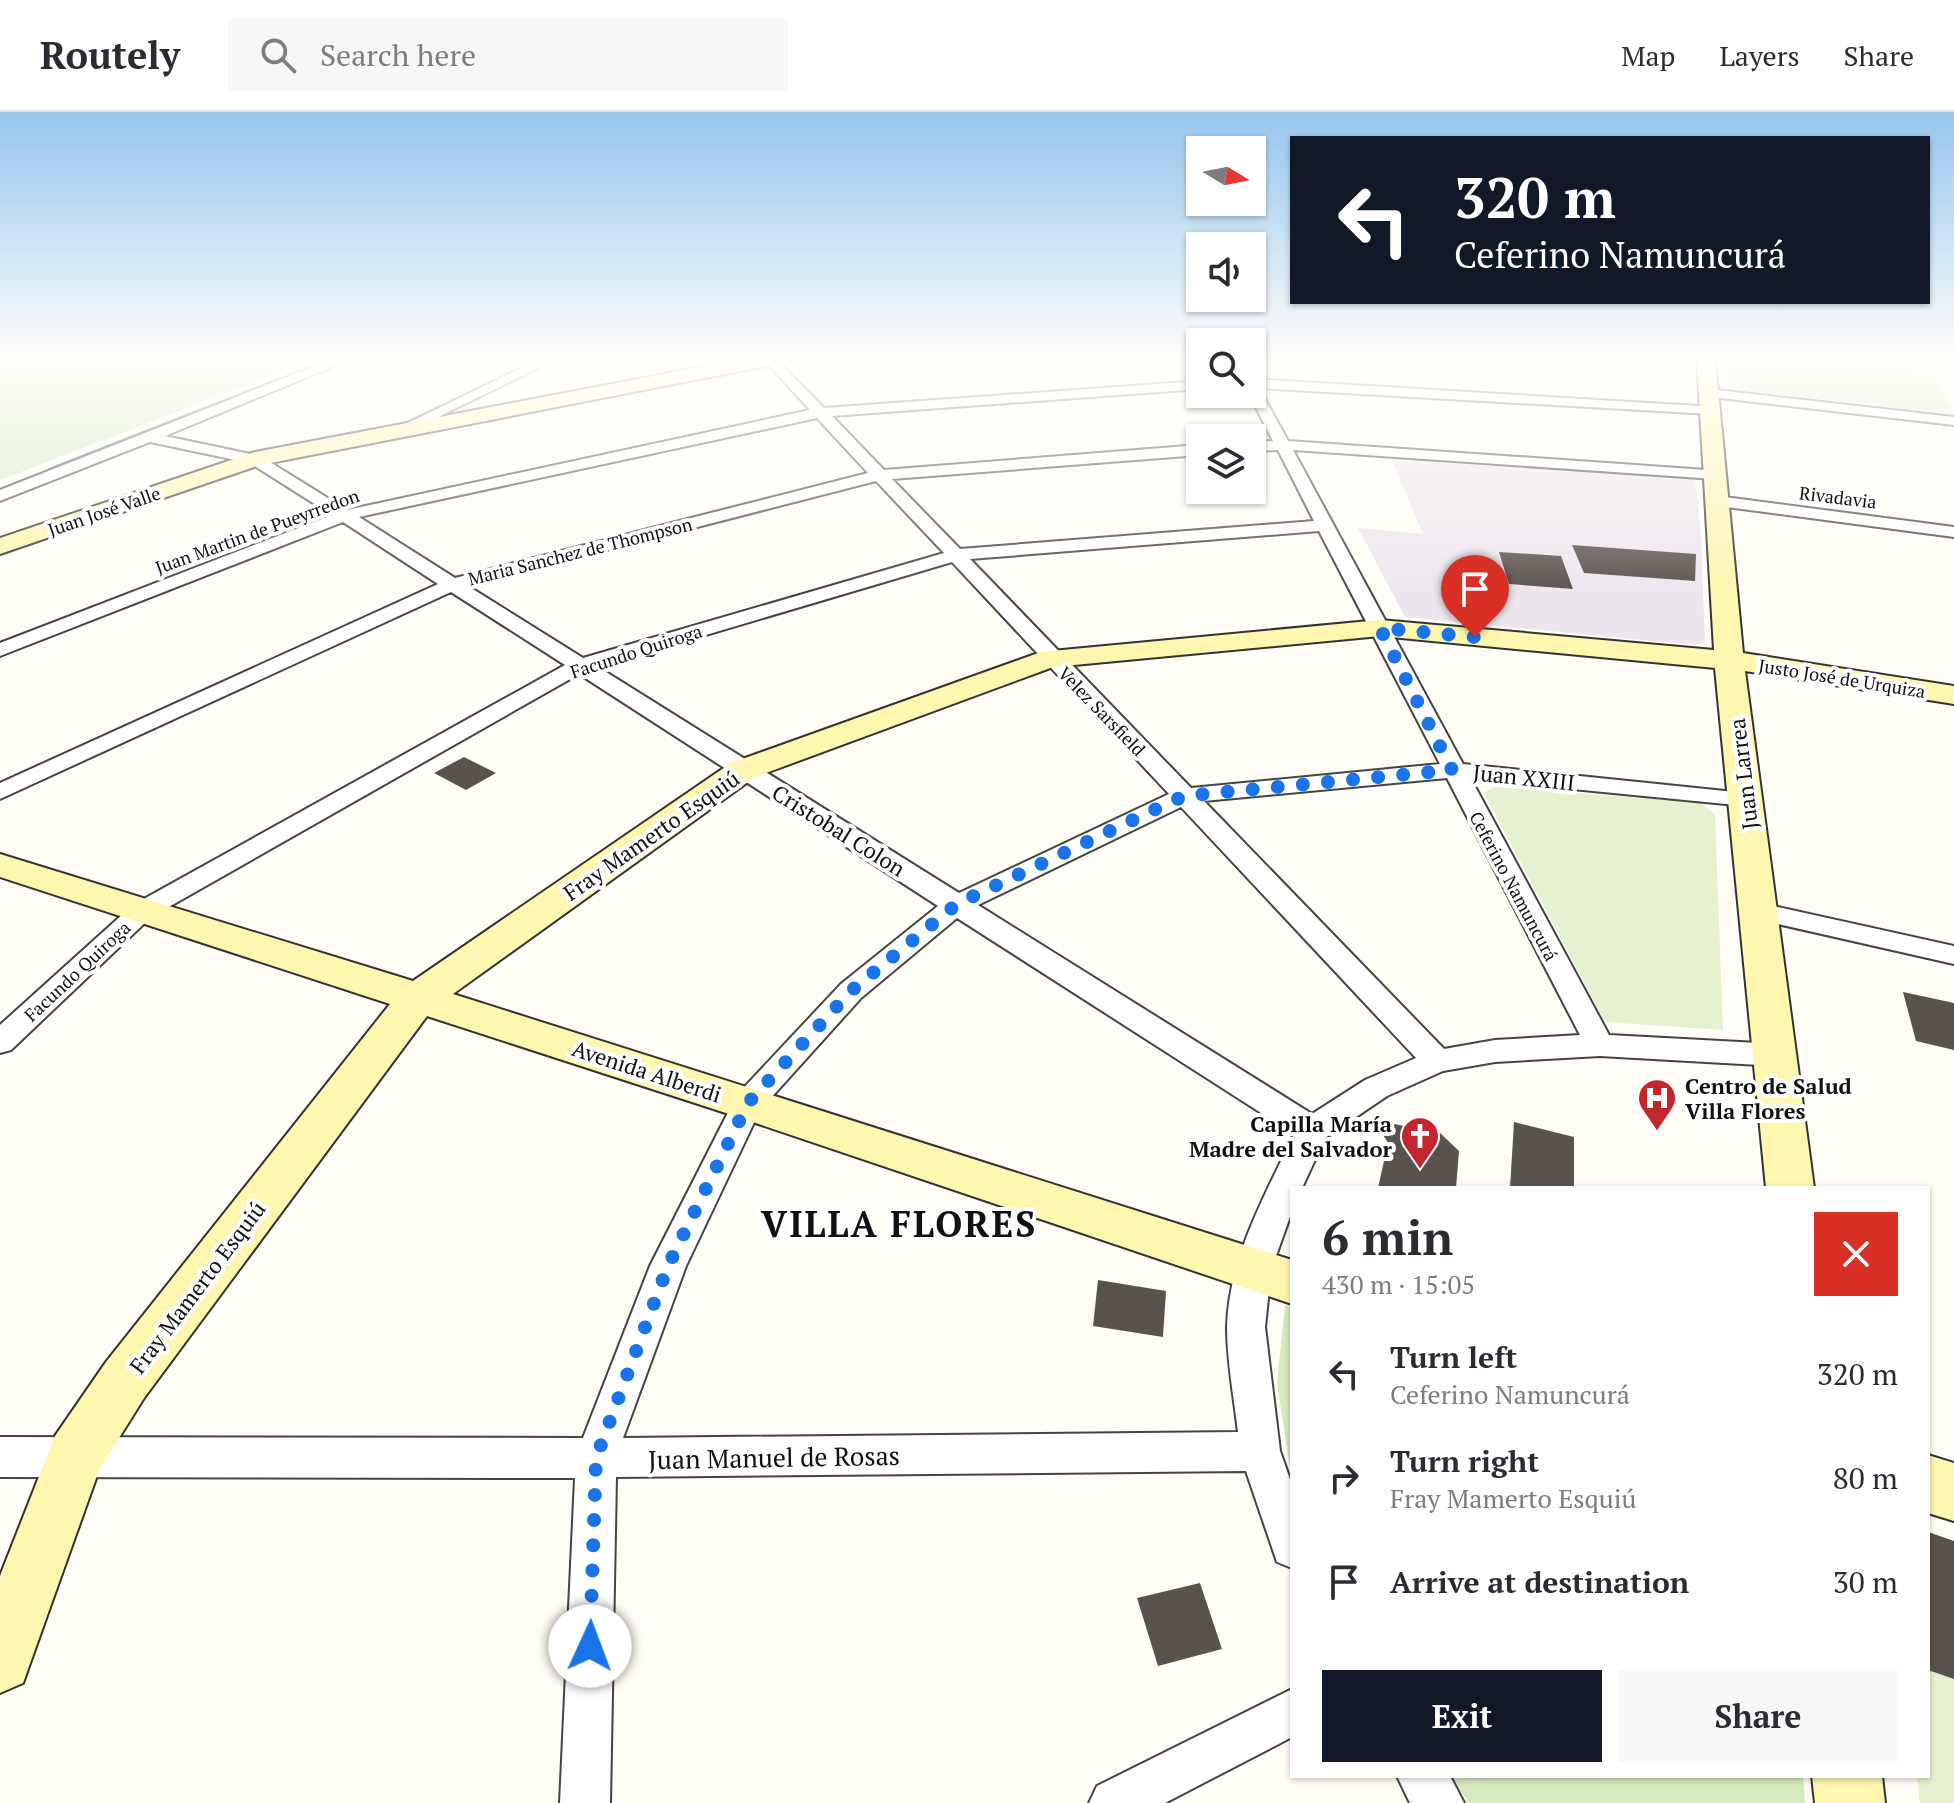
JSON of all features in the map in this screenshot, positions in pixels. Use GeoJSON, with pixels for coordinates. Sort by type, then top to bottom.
{"type":"FeatureCollection","features":[{"type":"Feature","properties":{"kind":"street"},"geometry":{"type":"LineString","coordinates":[[0,496],[147,438]]}},
{"type":"Feature","properties":{"kind":"street","name":"Cristobal Colon"},"geometry":{"type":"LineString","coordinates":[[153,438],[255,459],[1312,1130]]}},
{"type":"Feature","properties":{"kind":"street","name":"Juan José Valle"},"geometry":{"type":"LineString","coordinates":[[0,546],[255,459],[363,438]]}},
{"type":"Feature","properties":{"kind":"street","name":"Juan Martin de Pueyrredon"},"geometry":{"type":"LineString","coordinates":[[0,650],[347,515],[703,438]]}},
{"type":"Feature","properties":{"kind":"street","name":"Velez Sarsfield"},"geometry":{"type":"LineString","coordinates":[[843,438],[1437,1061]]}},
{"type":"Feature","properties":{"kind":"street","name":"Ceferino Namuncurá"},"geometry":{"type":"LineString","coordinates":[[1279,438],[1452,770],[1600,1045]]}},
{"type":"Feature","properties":{"kind":"street","name":"Juan Larrea"},"geometry":{"type":"LineString","coordinates":[[1712,438],[1729,660],[1790,1186]]}},
{"type":"Feature","properties":{"kind":"street"},"geometry":{"type":"LineString","coordinates":[[1266,446],[1715,474]]}},
{"type":"Feature","properties":{"kind":"street","name":"Maria Sanchez de Thompson"},"geometry":{"type":"LineString","coordinates":[[0,792],[452,584],[879,475],[1186,451]]}},
{"type":"Feature","properties":{"kind":"street","name":"Rivadavia"},"geometry":{"type":"LineString","coordinates":[[1717,501],[1954,532]]}},
{"type":"Feature","properties":{"kind":"street","name":"Facundo Quiroga"},"geometry":{"type":"LineString","coordinates":[[0,1042],[142,911],[578,666],[957,555],[1325,525]]}},
{"type":"Feature","properties":{"kind":"street","name":"Fray Mamerto Esquiú"},"geometry":{"type":"LineString","coordinates":[[0,1660],[75,1456],[125,1380],[418,998],[743,770],[1051,658],[1380,628],[1729,660]]}},
{"type":"Feature","properties":{"kind":"street","name":"Justo José de Urquiza"},"geometry":{"type":"LineString","coordinates":[[1729,660],[1954,695]]}},
{"type":"Feature","properties":{"kind":"street","name":"Juan XXIII"},"geometry":{"type":"LineString","coordinates":[[585,1803],[596,1458],[668,1266],[748,1103],[851,991],[957,904],[1184,796],[1452,770],[1746,799]]}},
{"type":"Feature","properties":{"kind":"street","name":"Avenida Alberdi"},"geometry":{"type":"LineString","coordinates":[[0,865],[748,1103],[1272,1276]]}},
{"type":"Feature","properties":{"kind":"street"},"geometry":{"type":"LineString","coordinates":[[1760,912],[1954,955]]}},
{"type":"Feature","properties":{"kind":"street"},"geometry":{"type":"LineString","coordinates":[[1290,1541],[1260,1451],[1246,1327],[1272,1276],[1266,1230],[1312,1130],[1376,1088],[1437,1061],[1495,1051],[1600,1045],[1777,1055]]}},
{"type":"Feature","properties":{"kind":"street","name":"Juan Manuel de Rosas"},"geometry":{"type":"LineString","coordinates":[[0,1457],[596,1458],[1260,1451]]}},
{"type":"Feature","properties":{"kind":"street"},"geometry":{"type":"LineString","coordinates":[[1930,1485],[1954,1492]]}},
{"type":"Feature","properties":{"kind":"street"},"geometry":{"type":"LineString","coordinates":[[1114,1803],[1290,1713]]}},
{"type":"Feature","properties":{"kind":"street"},"geometry":{"type":"LineString","coordinates":[[1422,1778],[1439,1803]]}},
{"type":"Feature","properties":{"kind":"street"},"geometry":{"type":"LineString","coordinates":[[1847,1778],[1850,1803]]}},
{"type":"Feature","properties":{"kind":"shaded area"},"geometry":{"type":"Polygon","coordinates":[[[1392,460],[1695,479],[1701,535],[1705,642],[1695,645],[1405,617],[1358,528],[1423,534],[1392,460]]]}},
{"type":"Feature","properties":{"kind":"green space"},"geometry":{"type":"Polygon","coordinates":[[[0,438],[109,438],[0,480],[0,438]]]}},
{"type":"Feature","properties":{"kind":"green space"},"geometry":{"type":"Polygon","coordinates":[[[1494,787],[1699,802],[1715,814],[1723,1030],[1605,1022],[1484,793],[1494,787]]]}},
{"type":"Feature","properties":{"kind":"green space"},"geometry":{"type":"Polygon","coordinates":[[[1285,1305],[1290,1306],[1290,1469],[1277,1383],[1285,1305]]]}},
{"type":"Feature","properties":{"kind":"green space"},"geometry":{"type":"Polygon","coordinates":[[[1930,1533],[1954,1541],[1954,1803],[1920,1803],[1917,1778],[1930,1778],[1930,1533]]]}},
{"type":"Feature","properties":{"kind":"green space"},"geometry":{"type":"Polygon","coordinates":[[[1451,1778],[1803,1778],[1805,1803],[1469,1803],[1451,1778]]]}},
{"type":"Feature","properties":{"kind":"building"},"geometry":{"type":"Polygon","coordinates":[[[1572,545],[1696,554],[1695,581],[1584,573],[1572,545]]]}},
{"type":"Feature","properties":{"kind":"building"},"geometry":{"type":"Polygon","coordinates":[[[1499,552],[1561,556],[1573,589],[1509,584],[1499,552]]]}},
{"type":"Feature","properties":{"kind":"building"},"geometry":{"type":"Polygon","coordinates":[[[464,757],[496,773],[466,790],[434,773],[464,757]]]}},
{"type":"Feature","properties":{"kind":"building"},"geometry":{"type":"Polygon","coordinates":[[[1903,992],[1954,1003],[1954,1050],[1916,1041],[1903,992]]]}},
{"type":"Feature","properties":{"kind":"building","name":"Capilla María Madre del Salvador"},"geometry":{"type":"Polygon","coordinates":[[[1374,1120],[1440,1133],[1459,1151],[1456,1186],[1378,1186],[1388,1143],[1374,1120]]]}},
{"type":"Feature","properties":{"kind":"building"},"geometry":{"type":"Polygon","coordinates":[[[1514,1122],[1574,1137],[1574,1186],[1510,1186],[1514,1122]]]}},
{"type":"Feature","properties":{"kind":"building"},"geometry":{"type":"Polygon","coordinates":[[[1098,1280],[1166,1291],[1163,1337],[1093,1326],[1098,1280]]]}},
{"type":"Feature","properties":{"kind":"building"},"geometry":{"type":"Polygon","coordinates":[[[1930,1533],[1954,1541],[1954,1679],[1930,1671],[1930,1533]]]}},
{"type":"Feature","properties":{"kind":"building"},"geometry":{"type":"Polygon","coordinates":[[[1200,1583],[1222,1649],[1158,1666],[1137,1598],[1200,1583]]]}},
{"type":"Feature","properties":{"kind":"waterway"},"geometry":{"type":"LineString","coordinates":[[50,470],[132,438]]}},
{"type":"Feature","properties":{"kind":"place","name":"Centro de Salud Villa Flores"},"geometry":{"type":"Point","coordinates":[1657,1132]}},
{"type":"Feature","properties":{"kind":"place","name":"Capilla María Madre del Salvador"},"geometry":{"type":"Point","coordinates":[1420,1170]}},
{"type":"Feature","properties":{"kind":"district","name":"VILLA FLORES"},"geometry":{"type":"Point","coordinates":[899,1223]}},
{"type":"Feature","properties":{"kind":"route"},"geometry":{"type":"LineString","coordinates":[[590,1646],[596,1458],[668,1266],[748,1103],[851,991],[957,904],[1156,809],[1184,796],[1452,770],[1380,628],[1475,637]]}}]}
